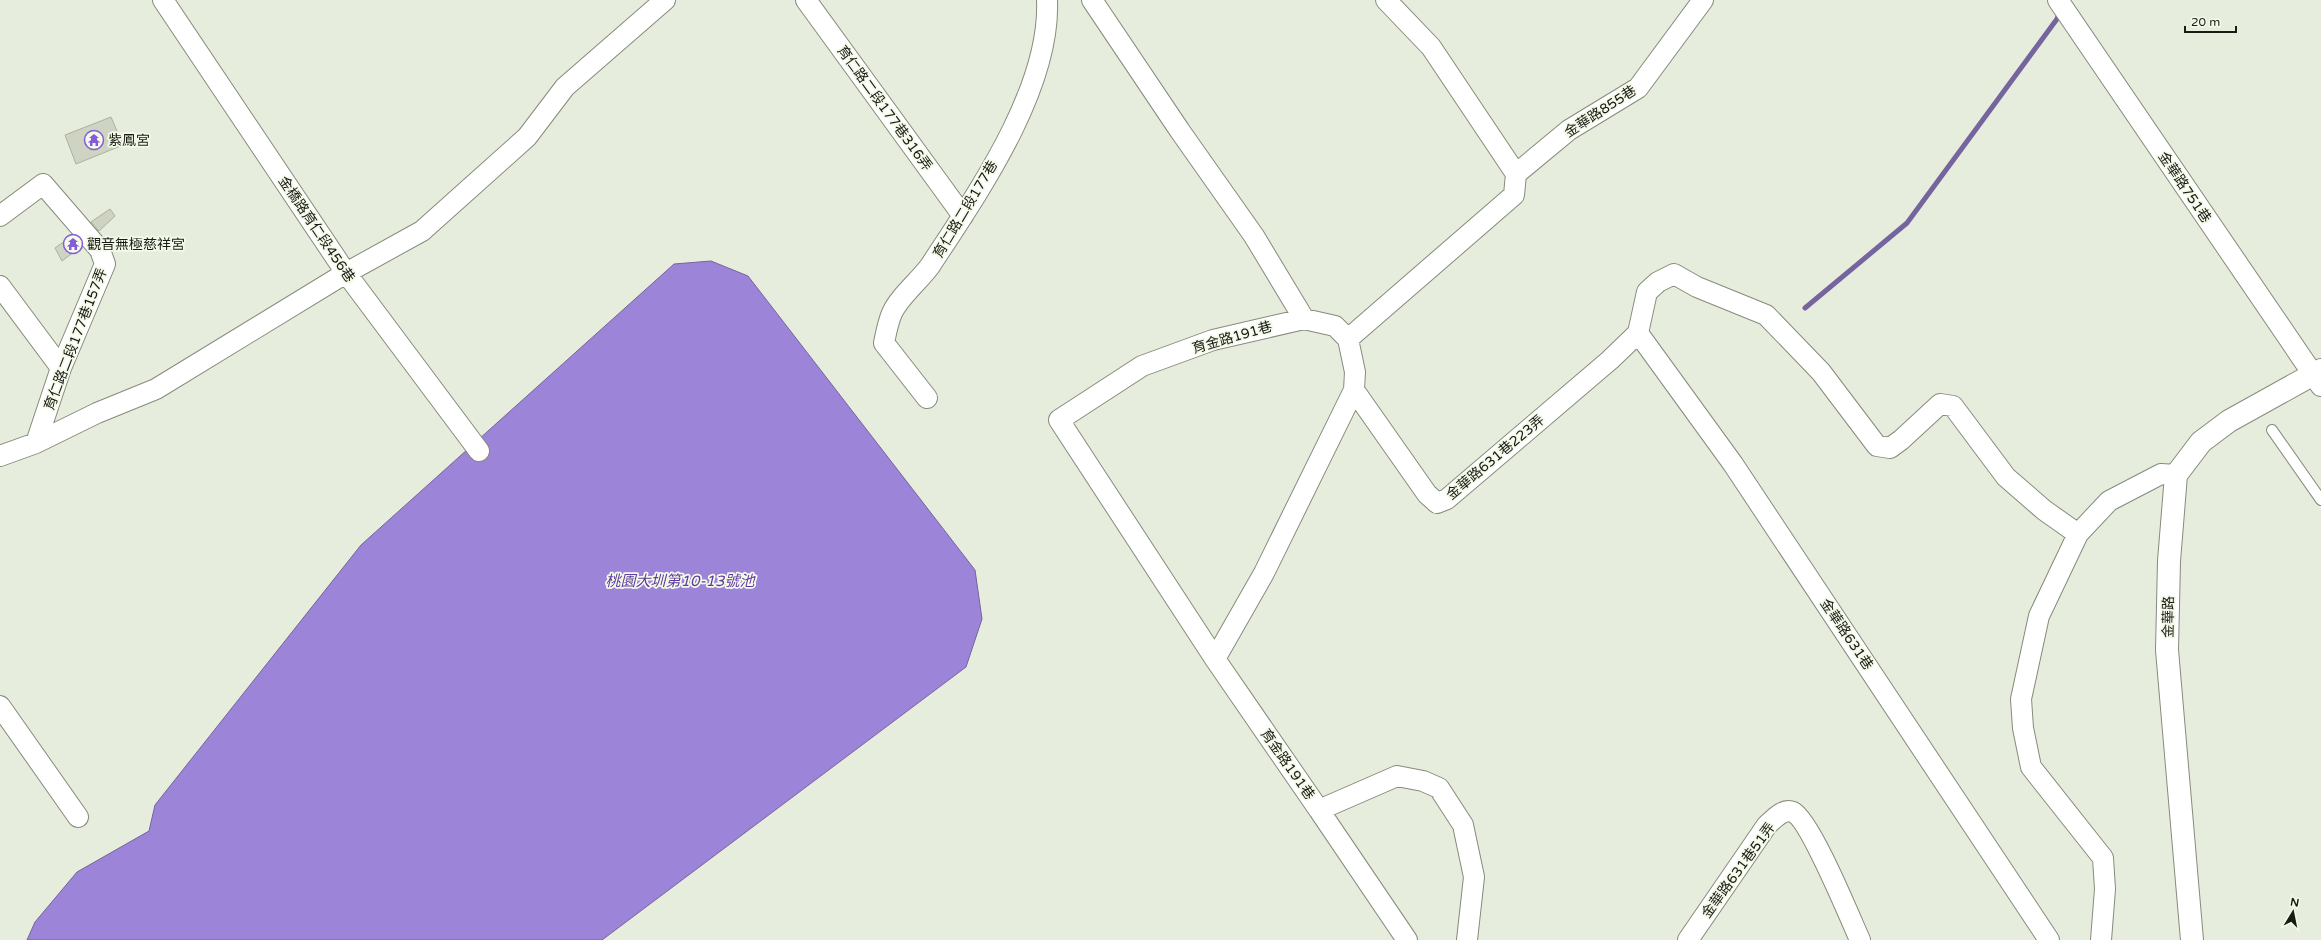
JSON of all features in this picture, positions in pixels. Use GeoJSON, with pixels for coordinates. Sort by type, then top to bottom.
{"type":"FeatureCollection","features":[{"type":"Feature","properties":{"kind":"street","name":"金橋路育仁段456巷"},"geometry":{"type":"LineString","coordinates":[[163,0],[346,273],[479,451]]}},
{"type":"Feature","properties":{"kind":"street"},"geometry":{"type":"LineString","coordinates":[[0,456],[36,443],[156,388],[346,273],[422,231],[527,137],[565,87],[665,0]]}},
{"type":"Feature","properties":{"kind":"street","name":"育仁路二段177巷316弄"},"geometry":{"type":"LineString","coordinates":[[806,0],[963,216]]}},
{"type":"Feature","properties":{"kind":"street","name":"育仁路二段177巷"},"geometry":{"type":"LineString","coordinates":[[927,398],[884,343],[892,313],[926,272],[963,216],[1016,122],[1039,65],[1048,18],[1047,0]]}},
{"type":"Feature","properties":{"kind":"street"},"geometry":{"type":"LineString","coordinates":[[1092,0],[1180,131],[1254,236],[1304,319]]}},
{"type":"Feature","properties":{"kind":"street"},"geometry":{"type":"LineString","coordinates":[[1215,658],[1264,573],[1354,390],[1355,372],[1348,340],[1514,195],[1516,174],[1431,47],[1386,0]]}},
{"type":"Feature","properties":{"kind":"street","name":"金華路855巷"},"geometry":{"type":"LineString","coordinates":[[1516,174],[1569,130],[1638,88],[1703,0]]}},
{"type":"Feature","properties":{"kind":"street","name":"金華路751巷"},"geometry":{"type":"LineString","coordinates":[[2058,0],[2318,377]]}},
{"type":"Feature","properties":{"kind":"street","name":"育仁路二段177巷157弄"},"geometry":{"type":"LineString","coordinates":[[0,216],[43,184],[100,250],[105,264],[61,368],[36,443]]}},
{"type":"Feature","properties":{"kind":"street"},"geometry":{"type":"LineString","coordinates":[[1638,333],[1647,292],[1658,282],[1674,274],[1697,286],[1766,315],[1822,372],[1877,446],[1890,448],[1901,440],[1940,404],[1953,406],[2006,477],[2044,510],[2078,534]]}},
{"type":"Feature","properties":{"kind":"street"},"geometry":{"type":"LineString","coordinates":[[0,286],[61,368]]}},
{"type":"Feature","properties":{"kind":"street","name":"育金路191巷"},"geometry":{"type":"LineString","coordinates":[[1348,340],[1335,326],[1304,319],[1213,340],[1142,366],[1059,420],[1215,658],[1319,810],[1397,776],[1423,781],[1439,788],[1463,825],[1474,878],[1467,940]]}},
{"type":"Feature","properties":{"kind":"street","name":"金華路631巷223弄"},"geometry":{"type":"LineString","coordinates":[[1354,390],[1427,494],[1437,503],[1453,494],[1610,360],[1638,333]]}},
{"type":"Feature","properties":{"kind":"street","name":"金華路631巷"},"geometry":{"type":"LineString","coordinates":[[1638,333],[1742,477],[2049,940]]}},
{"type":"Feature","properties":{"kind":"street"},"geometry":{"type":"LineString","coordinates":[[2100,940],[2105,889],[2103,858],[2031,767],[2023,728],[2022,699],[2039,616],[2078,534],[2109,501],[2161,474],[2176,474],[2201,442],[2229,421],[2318,377]]}},
{"type":"Feature","properties":{"kind":"street","name":"金華路"},"geometry":{"type":"LineString","coordinates":[[2176,474],[2170,561],[2167,650],[2192,940]]}},
{"type":"Feature","properties":{"kind":"street"},"geometry":{"type":"LineString","coordinates":[[0,706],[78,817]]}},
{"type":"Feature","properties":{"kind":"street"},"geometry":{"type":"LineString","coordinates":[[1319,810],[1407,940]]}},
{"type":"Feature","properties":{"kind":"street","name":"金華路631巷51弄"},"geometry":{"type":"LineString","coordinates":[[1688,940],[1767,825],[1784,812],[1792,812],[1799,816],[1813,839],[1860,940]]}},
{"type":"Feature","properties":{"kind":"lane"},"geometry":{"type":"LineString","coordinates":[[2272,430],[2321,500]]}},
{"type":"Feature","properties":{"kind":"water","name":"桃園大圳第10-13號池"},"geometry":{"type":"Polygon","coordinates":[[[711,261],[748,276],[975,570],[982,619],[966,667],[602,940],[27,940],[35,922],[77,872],[149,831],[155,805],[361,545],[674,264],[711,261]]]}},
{"type":"Feature","properties":{"kind":"building","name":"紫鳳宮"},"geometry":{"type":"Polygon","coordinates":[[[111,117],[123,145],[76,164],[65,135],[111,117]]]}},
{"type":"Feature","properties":{"kind":"building"},"geometry":{"type":"Polygon","coordinates":[[[110,209],[115,216],[99,231],[91,222],[110,209]]]}},
{"type":"Feature","properties":{"kind":"building","name":"觀音無極慈祥宮"},"geometry":{"type":"Polygon","coordinates":[[[72,236],[82,246],[62,261],[55,248],[72,236]]]}},
{"type":"Feature","properties":{"kind":"waterway"},"geometry":{"type":"LineString","coordinates":[[1805,308],[1907,223],[2057,19],[2060,11]]}},
{"type":"Feature","properties":{"kind":"place","name":"紫鳳宮"},"geometry":{"type":"Point","coordinates":[94,140]}},
{"type":"Feature","properties":{"kind":"place","name":"觀音無極慈祥宮"},"geometry":{"type":"Point","coordinates":[73,244]}}]}
